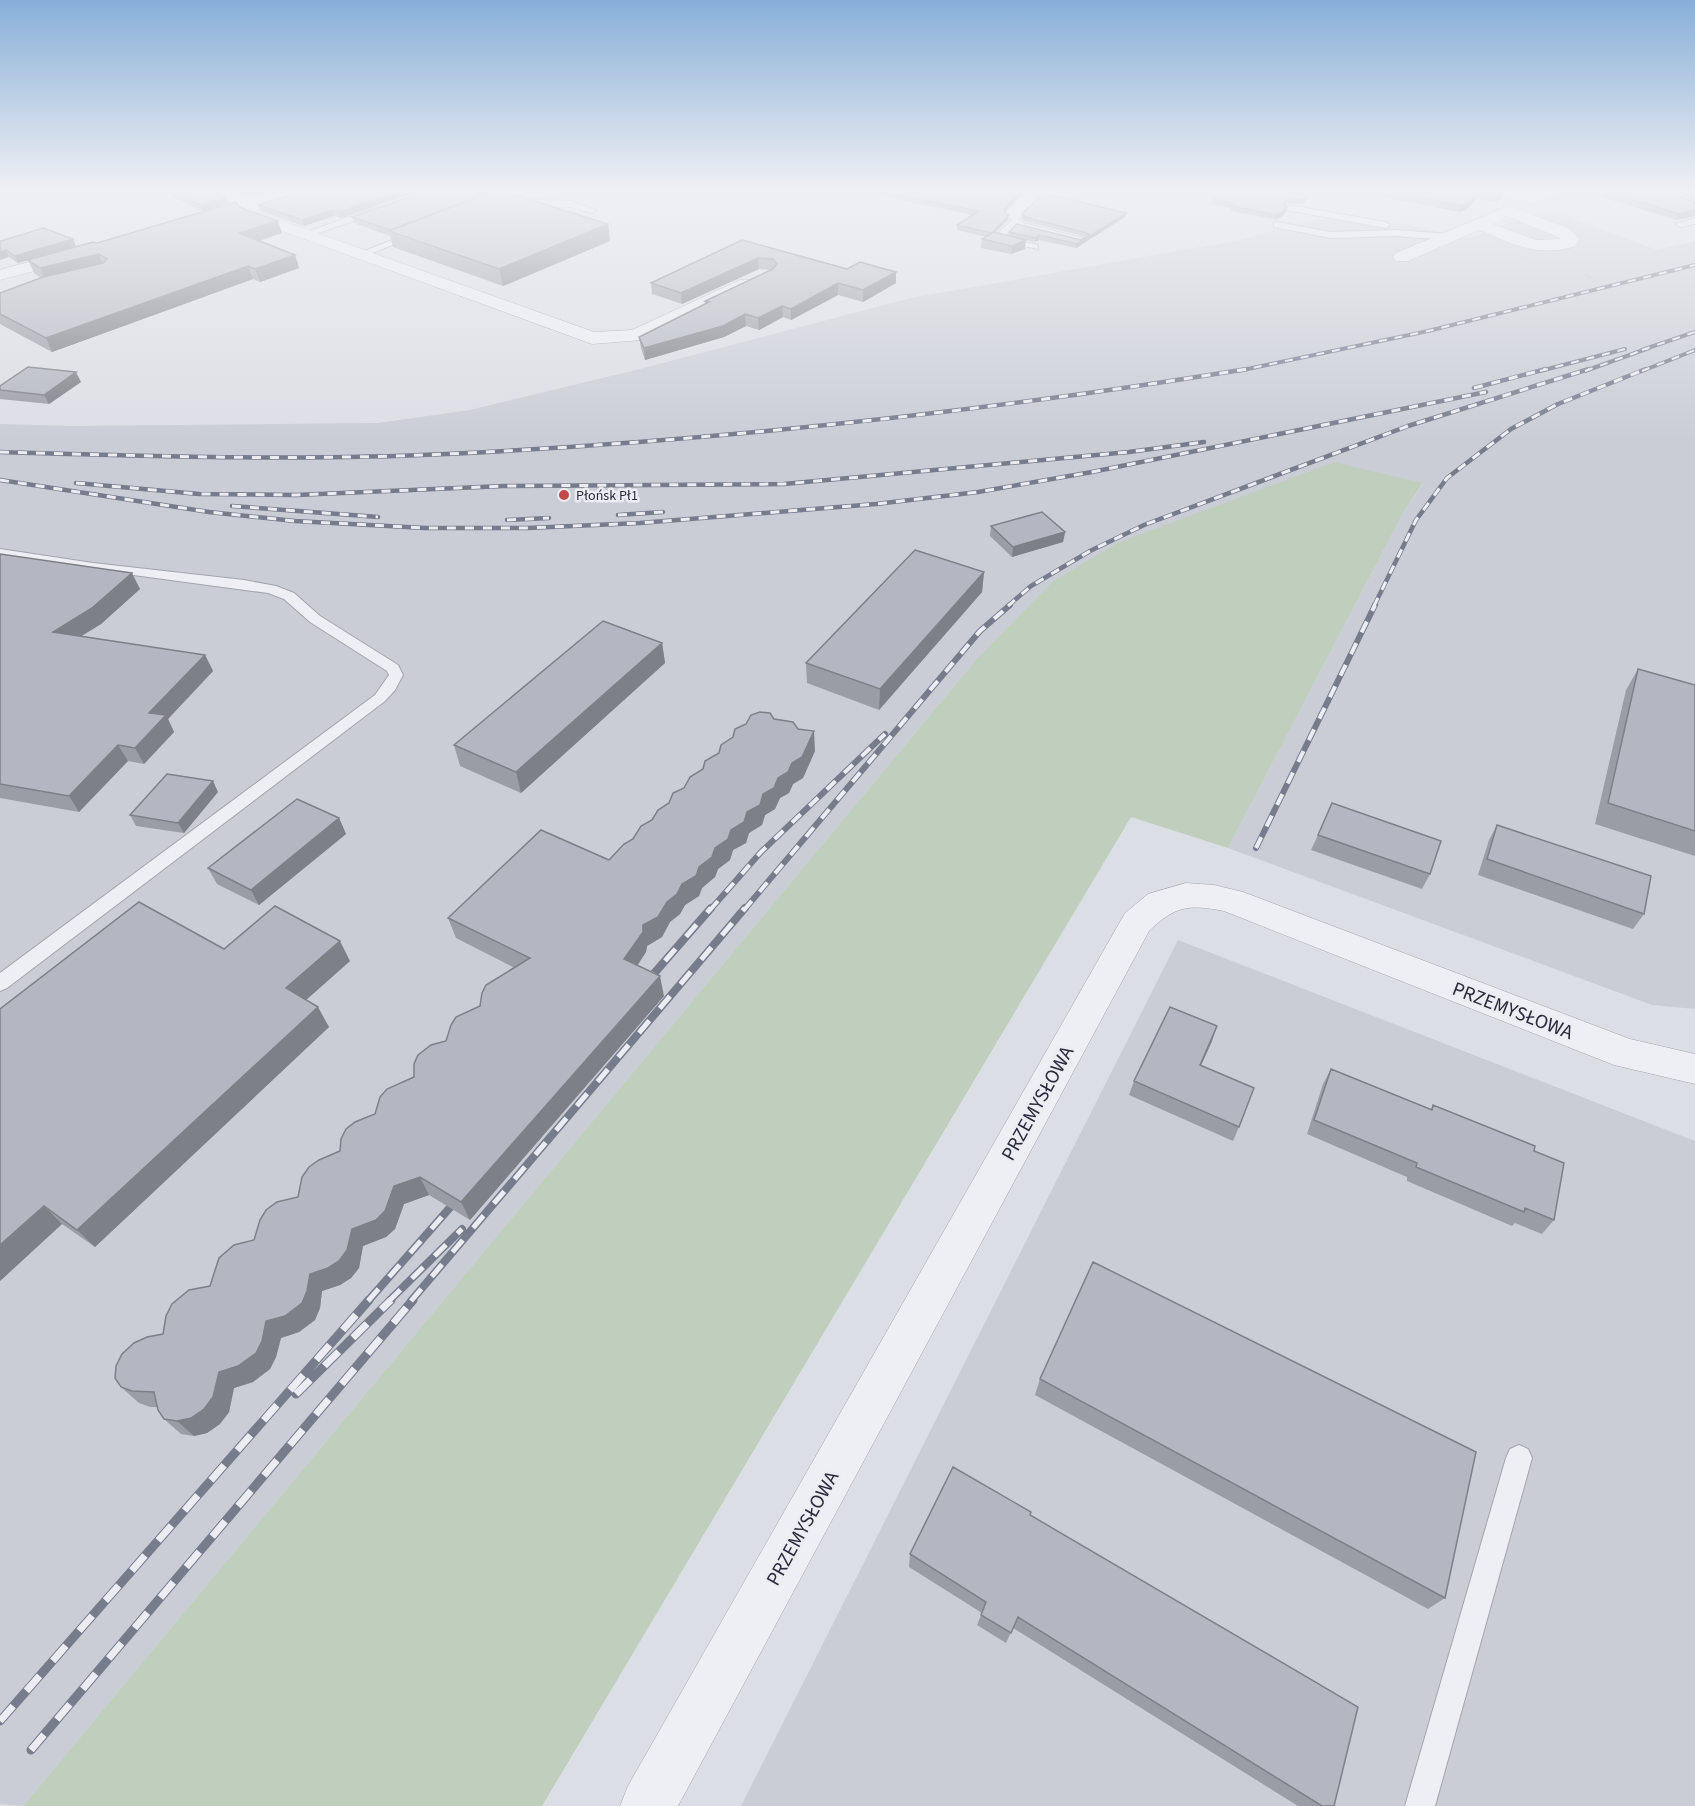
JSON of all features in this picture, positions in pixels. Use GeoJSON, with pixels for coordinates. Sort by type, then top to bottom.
{"type":"FeatureCollection","features":[{"type":"Feature","properties":{"kind":"street"},"geometry":{"type":"LineString","coordinates":[[408,272],[592,338],[635,336],[766,275]]}},
{"type":"Feature","properties":{"kind":"street","name":"PRZEMYSŁOWA"},"geometry":{"type":"LineString","coordinates":[[648,1806],[1137,922],[1160,903],[1185,897],[1208,895],[1231,901],[1627,1054],[1695,1069]]}},
{"type":"Feature","properties":{"kind":"lane"},"geometry":{"type":"LineString","coordinates":[[0,553],[271,589],[289,596],[315,619],[393,668],[396,675],[390,687],[380,698],[0,983]]}},
{"type":"Feature","properties":{"kind":"lane"},"geometry":{"type":"LineString","coordinates":[[1420,1806],[1519,1458]]}},
{"type":"Feature","properties":{"kind":"path"},"geometry":{"type":"LineString","coordinates":[[1586,275],[1592,278]]}},
{"type":"Feature","properties":{"kind":"shaded area"},"geometry":{"type":"Polygon","coordinates":[[[1057,272],[1695,272],[1695,1009],[1652,1005],[1228,848],[1403,513],[1423,484],[975,661],[23,1806],[0,1804],[0,424],[73,426],[378,423],[470,410],[640,369],[911,298],[1057,272]]]}},
{"type":"Feature","properties":{"kind":"shaded area"},"geometry":{"type":"Polygon","coordinates":[[[1178,940],[1695,1141],[1695,1806],[741,1806],[1178,940]]]}},
{"type":"Feature","properties":{"kind":"green space"},"geometry":{"type":"Polygon","coordinates":[[[1334,462],[1423,483],[1403,513],[1228,848],[1131,817],[542,1806],[23,1806],[975,661],[1052,582],[1117,543],[1334,462]]]}},
{"type":"Feature","properties":{"kind":"building"},"geometry":{"type":"Polygon","coordinates":[[[63,272],[230,272],[46,338],[0,314],[0,293],[43,277],[63,272]]]}},
{"type":"Feature","properties":{"kind":"building"},"geometry":{"type":"Polygon","coordinates":[[[674,272],[727,272],[681,293],[651,283],[674,272]]]}},
{"type":"Feature","properties":{"kind":"building"},"geometry":{"type":"Polygon","coordinates":[[[766,272],[895,272],[863,290],[838,283],[791,309],[782,306],[758,318],[745,314],[723,326],[644,348],[639,337],[709,302],[705,301],[766,272]]]}},
{"type":"Feature","properties":{"kind":"building"},"geometry":{"type":"Polygon","coordinates":[[[28,367],[76,372],[44,395],[0,390],[0,386],[28,367]]]}},
{"type":"Feature","properties":{"kind":"building"},"geometry":{"type":"Polygon","coordinates":[[[1042,512],[1065,532],[1013,547],[991,526],[1042,512]]]}},
{"type":"Feature","properties":{"kind":"building"},"geometry":{"type":"Polygon","coordinates":[[[915,550],[984,572],[880,689],[806,663],[915,550]]]}},
{"type":"Feature","properties":{"kind":"building"},"geometry":{"type":"Polygon","coordinates":[[[0,554],[132,573],[92,608],[53,632],[205,655],[149,713],[166,715],[135,748],[118,745],[69,796],[0,784],[0,554]]]}},
{"type":"Feature","properties":{"kind":"building"},"geometry":{"type":"Polygon","coordinates":[[[603,621],[662,643],[516,772],[454,745],[603,621]]]}},
{"type":"Feature","properties":{"kind":"building"},"geometry":{"type":"Polygon","coordinates":[[[1638,669],[1695,685],[1695,831],[1608,803],[1638,669]]]}},
{"type":"Feature","properties":{"kind":"building"},"geometry":{"type":"Polygon","coordinates":[[[760,712],[770,713],[774,719],[793,722],[798,729],[814,731],[802,757],[792,763],[788,772],[778,778],[774,788],[763,794],[760,805],[747,812],[744,822],[731,830],[728,839],[715,848],[712,857],[699,867],[696,876],[682,884],[677,894],[667,902],[658,917],[643,925],[643,932],[624,959],[660,976],[461,1202],[420,1177],[394,1186],[385,1211],[376,1220],[352,1229],[347,1250],[339,1261],[328,1268],[310,1274],[302,1303],[285,1316],[266,1321],[262,1341],[256,1353],[238,1366],[219,1372],[213,1397],[204,1409],[191,1418],[177,1421],[164,1419],[158,1410],[154,1392],[132,1391],[121,1387],[115,1378],[116,1366],[122,1354],[134,1343],[147,1337],[163,1334],[166,1316],[172,1304],[189,1290],[210,1286],[219,1258],[234,1245],[254,1240],[260,1220],[266,1210],[277,1202],[298,1197],[302,1177],[309,1167],[340,1151],[341,1139],[346,1129],[355,1122],[375,1114],[380,1097],[387,1089],[414,1077],[414,1064],[418,1055],[431,1045],[446,1041],[456,1017],[480,1006],[486,985],[530,958],[448,918],[541,830],[609,860],[624,844],[633,839],[641,826],[652,820],[658,810],[669,803],[673,793],[684,788],[690,777],[703,769],[705,761],[719,753],[721,745],[733,737],[735,729],[746,724],[751,715],[760,712]]]}},
{"type":"Feature","properties":{"kind":"building"},"geometry":{"type":"Polygon","coordinates":[[[167,774],[213,781],[178,823],[130,815],[167,774]]]}},
{"type":"Feature","properties":{"kind":"building"},"geometry":{"type":"Polygon","coordinates":[[[297,799],[339,818],[251,890],[208,868],[297,799]]]}},
{"type":"Feature","properties":{"kind":"building"},"geometry":{"type":"Polygon","coordinates":[[[1332,803],[1441,841],[1430,874],[1318,835],[1332,803]]]}},
{"type":"Feature","properties":{"kind":"building"},"geometry":{"type":"Polygon","coordinates":[[[1497,825],[1651,876],[1644,914],[1487,859],[1497,825]]]}},
{"type":"Feature","properties":{"kind":"building"},"geometry":{"type":"Polygon","coordinates":[[[139,902],[224,949],[275,906],[340,941],[286,988],[318,1007],[77,1230],[44,1206],[0,1245],[0,1009],[139,902]]]}},
{"type":"Feature","properties":{"kind":"building"},"geometry":{"type":"Polygon","coordinates":[[[1170,1007],[1217,1026],[1200,1065],[1254,1088],[1239,1127],[1134,1081],[1170,1007]]]}},
{"type":"Feature","properties":{"kind":"building"},"geometry":{"type":"Polygon","coordinates":[[[1331,1069],[1432,1110],[1433,1105],[1535,1146],[1534,1151],[1564,1163],[1554,1220],[1525,1208],[1524,1212],[1416,1167],[1417,1163],[1314,1120],[1331,1069]]]}},
{"type":"Feature","properties":{"kind":"building"},"geometry":{"type":"Polygon","coordinates":[[[1093,1262],[1476,1452],[1445,1598],[1040,1379],[1093,1262]]]}},
{"type":"Feature","properties":{"kind":"building"},"geometry":{"type":"Polygon","coordinates":[[[953,1467],[1031,1512],[1030,1515],[1358,1707],[1334,1806],[1322,1806],[1018,1617],[1011,1633],[981,1615],[986,1602],[910,1554],[953,1467]]]}},
{"type":"Feature","properties":{"kind":"railway"},"geometry":{"type":"LineString","coordinates":[[1238,371],[1428,331],[1666,272]]}},
{"type":"Feature","properties":{"kind":"railway"},"geometry":{"type":"LineString","coordinates":[[1642,350],[1695,332]]}},
{"type":"Feature","properties":{"kind":"railway"},"geometry":{"type":"LineString","coordinates":[[1585,371],[1649,348]]}},
{"type":"Feature","properties":{"kind":"railway"},"geometry":{"type":"LineString","coordinates":[[1540,371],[1625,349]]}},
{"type":"Feature","properties":{"kind":"railway"},"geometry":{"type":"LineString","coordinates":[[1642,371],[1695,350]]}},
{"type":"Feature","properties":{"kind":"railway"},"geometry":{"type":"LineString","coordinates":[[0,452],[335,457],[547,448],[848,423],[1048,399],[1247,369]]}},
{"type":"Feature","properties":{"kind":"railway"},"geometry":{"type":"LineString","coordinates":[[1474,388],[1546,369]]}},
{"type":"Feature","properties":{"kind":"railway"},"geometry":{"type":"LineString","coordinates":[[1008,606],[1031,586],[1090,551],[1144,525],[1408,426],[1589,369]]}},
{"type":"Feature","properties":{"kind":"railway"},"geometry":{"type":"LineString","coordinates":[[1374,606],[1416,520],[1447,478],[1511,429],[1558,404],[1646,369]]}},
{"type":"Feature","properties":{"kind":"railway"},"geometry":{"type":"LineString","coordinates":[[0,480],[209,512],[295,521],[425,528],[528,528],[640,523],[876,504],[978,492],[1092,472],[1486,392]]}},
{"type":"Feature","properties":{"kind":"railway"},"geometry":{"type":"LineString","coordinates":[[76,483],[199,494],[296,495],[504,486],[784,484],[1129,452],[1204,442]]}},
{"type":"Feature","properties":{"kind":"railway"},"geometry":{"type":"LineString","coordinates":[[232,506],[378,517]]}},
{"type":"Feature","properties":{"kind":"railway"},"geometry":{"type":"LineString","coordinates":[[618,515],[663,512]]}},
{"type":"Feature","properties":{"kind":"railway"},"geometry":{"type":"LineString","coordinates":[[507,520],[549,518]]}},
{"type":"Feature","properties":{"kind":"railway"},"geometry":{"type":"LineString","coordinates":[[744,910],[980,631],[1010,605]]}},
{"type":"Feature","properties":{"kind":"railway"},"geometry":{"type":"LineString","coordinates":[[1256,848],[1375,605]]}},
{"type":"Feature","properties":{"kind":"railway"},"geometry":{"type":"LineString","coordinates":[[710,910],[761,852],[885,734]]}},
{"type":"Feature","properties":{"kind":"railway"},"geometry":{"type":"LineString","coordinates":[[644,985],[711,908]]}},
{"type":"Feature","properties":{"kind":"railway"},"geometry":{"type":"LineString","coordinates":[[411,1301],[745,908]]}},
{"type":"Feature","properties":{"kind":"railway"},"geometry":{"type":"LineString","coordinates":[[368,1301],[461,1195]]}},
{"type":"Feature","properties":{"kind":"railway"},"geometry":{"type":"LineString","coordinates":[[389,1301],[462,1229]]}},
{"type":"Feature","properties":{"kind":"railway"},"geometry":{"type":"LineString","coordinates":[[0,1721],[369,1300]]}},
{"type":"Feature","properties":{"kind":"railway"},"geometry":{"type":"LineString","coordinates":[[296,1394],[391,1300]]}},
{"type":"Feature","properties":{"kind":"railway"},"geometry":{"type":"LineString","coordinates":[[31,1750],[413,1300]]}},
{"type":"Feature","properties":{"kind":"place","name":"Płońsk Pł1"},"geometry":{"type":"Point","coordinates":[564,495]}}]}
